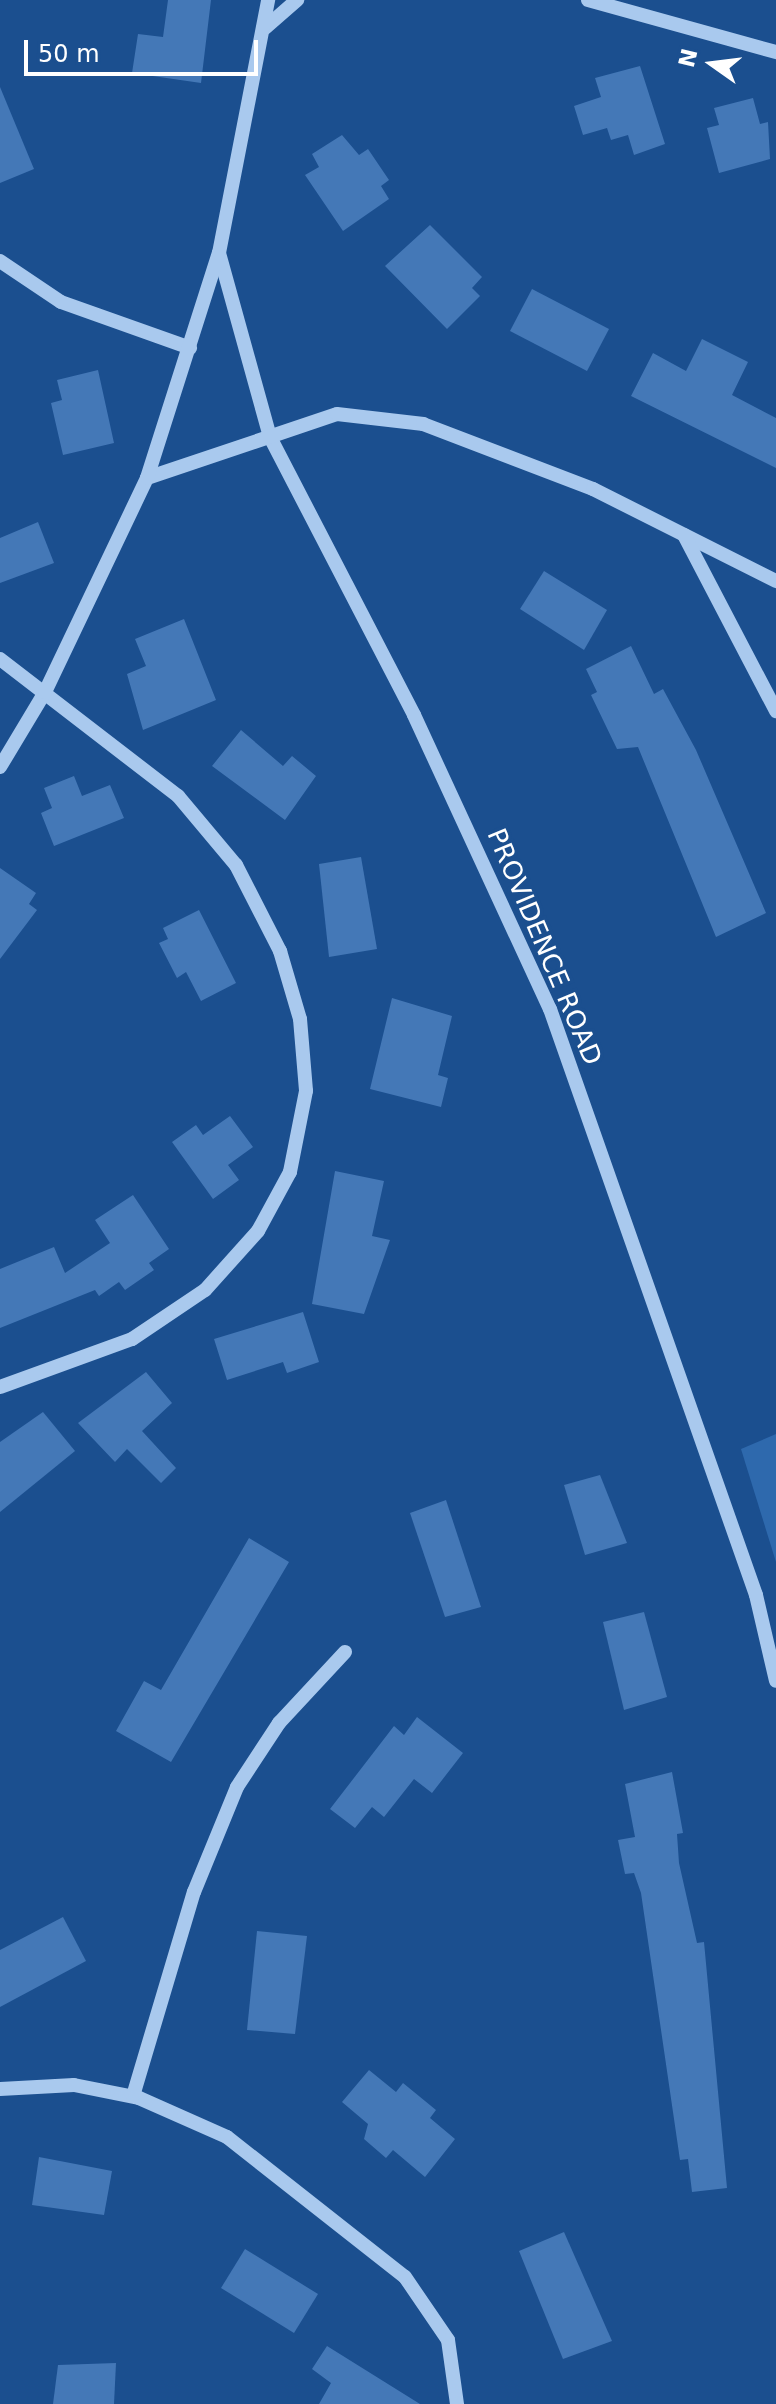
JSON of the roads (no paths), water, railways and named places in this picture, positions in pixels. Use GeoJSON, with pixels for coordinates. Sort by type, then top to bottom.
{"type":"FeatureCollection","features":[{"type":"Feature","properties":{"kind":"street"},"geometry":{"type":"LineString","coordinates":[[0,767],[45,692],[147,478],[219,253],[268,0]]}},
{"type":"Feature","properties":{"kind":"street"},"geometry":{"type":"LineString","coordinates":[[265,28],[297,0]]}},
{"type":"Feature","properties":{"kind":"street"},"geometry":{"type":"LineString","coordinates":[[588,0],[776,52]]}},
{"type":"Feature","properties":{"kind":"street","name":"PROVIDENCE ROAD"},"geometry":{"type":"LineString","coordinates":[[219,253],[270,437],[414,715],[550,1009],[756,1595],[776,1681]]}},
{"type":"Feature","properties":{"kind":"street"},"geometry":{"type":"LineString","coordinates":[[0,261],[61,302],[190,348]]}},
{"type":"Feature","properties":{"kind":"street"},"geometry":{"type":"LineString","coordinates":[[147,478],[337,414],[423,424],[593,489],[776,581]]}},
{"type":"Feature","properties":{"kind":"street"},"geometry":{"type":"LineString","coordinates":[[684,535],[776,711]]}},
{"type":"Feature","properties":{"kind":"street"},"geometry":{"type":"LineString","coordinates":[[0,659],[178,796],[236,865],[280,951],[300,1019],[306,1091],[290,1172],[258,1231],[205,1290],[132,1339],[0,1387]]}},
{"type":"Feature","properties":{"kind":"street"},"geometry":{"type":"LineString","coordinates":[[133,2096],[194,1892],[237,1787],[279,1723],[345,1652]]}},
{"type":"Feature","properties":{"kind":"street"},"geometry":{"type":"LineString","coordinates":[[0,2089],[74,2085],[133,2096],[227,2137],[405,2277],[448,2340],[457,2404]]}}]}
